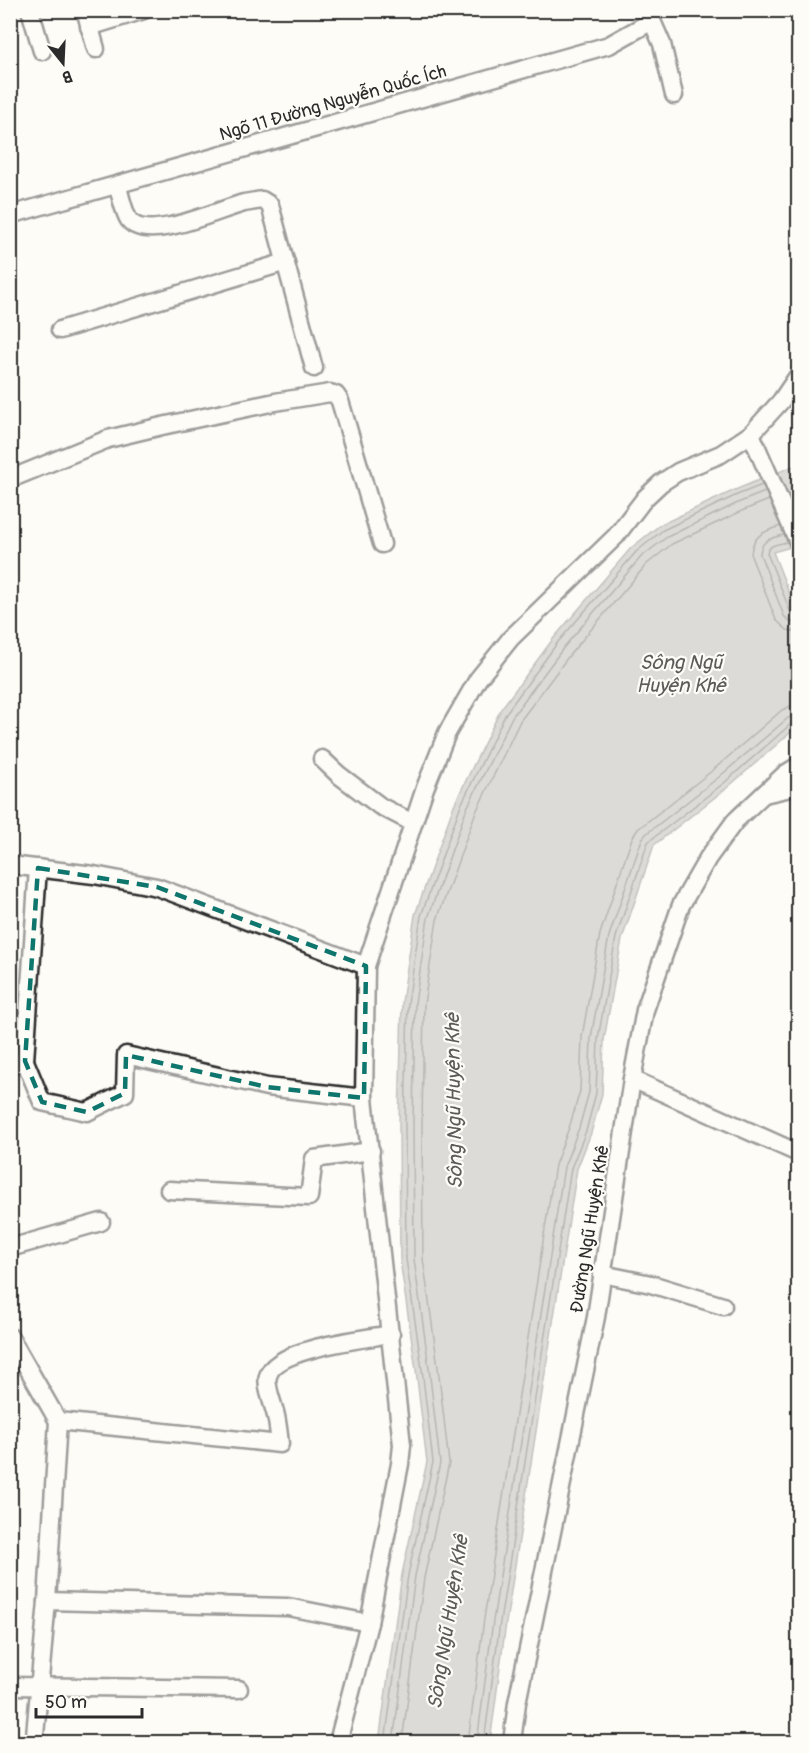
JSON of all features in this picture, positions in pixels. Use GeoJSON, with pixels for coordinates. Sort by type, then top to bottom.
{"type":"FeatureCollection","features":[{"type":"Feature","properties":{"kind":"street"},"geometry":{"type":"LineString","coordinates":[[30,10],[42,51]]}},
{"type":"Feature","properties":{"kind":"street"},"geometry":{"type":"LineString","coordinates":[[85,10],[96,49]]}},
{"type":"Feature","properties":{"kind":"street"},"geometry":{"type":"LineString","coordinates":[[89,27],[144,10]]}},
{"type":"Feature","properties":{"kind":"street"},"geometry":{"type":"LineString","coordinates":[[650,16],[662,44],[674,95]]}},
{"type":"Feature","properties":{"kind":"street","name":"Ngõ 11 Đường Nguyễn Quốc Ích"},"geometry":{"type":"LineString","coordinates":[[10,215],[609,45],[650,16]]}},
{"type":"Feature","properties":{"kind":"street"},"geometry":{"type":"LineString","coordinates":[[117,184],[129,219],[135,225],[149,229],[174,226],[245,203],[262,200],[270,205],[314,368]]}},
{"type":"Feature","properties":{"kind":"street"},"geometry":{"type":"LineString","coordinates":[[60,330],[286,262]]}},
{"type":"Feature","properties":{"kind":"street"},"geometry":{"type":"LineString","coordinates":[[338,1743],[369,1623],[402,1445],[364,1098],[366,966],[413,823],[447,733],[478,679],[510,638],[616,536],[645,498],[661,483],[678,472],[754,440],[798,376]]}},
{"type":"Feature","properties":{"kind":"street"},"geometry":{"type":"LineString","coordinates":[[10,479],[119,437],[275,402],[330,393],[336,395],[340,401],[382,544]]}},
{"type":"Feature","properties":{"kind":"street"},"geometry":{"type":"LineString","coordinates":[[754,440],[798,542]]}},
{"type":"Feature","properties":{"kind":"street"},"geometry":{"type":"LineString","coordinates":[[322,759],[380,806],[413,823]]}},
{"type":"Feature","properties":{"kind":"street","name":"Đường Ngũ Huyện Khê"},"geometry":{"type":"LineString","coordinates":[[512,1743],[517,1703],[596,1317],[645,1010],[681,905],[708,858],[735,820],[785,774],[798,766]]}},
{"type":"Feature","properties":{"kind":"street"},"geometry":{"type":"LineString","coordinates":[[763,794],[783,790],[798,783]]}},
{"type":"Feature","properties":{"kind":"street"},"geometry":{"type":"LineString","coordinates":[[10,865],[94,875],[157,887],[366,966]]}},
{"type":"Feature","properties":{"kind":"street"},"geometry":{"type":"LineString","coordinates":[[38,868],[18,1063],[42,1102],[87,1112],[125,1093],[126,1055],[267,1087],[364,1098]]}},
{"type":"Feature","properties":{"kind":"street"},"geometry":{"type":"LineString","coordinates":[[633,1079],[798,1153]]}},
{"type":"Feature","properties":{"kind":"street"},"geometry":{"type":"LineString","coordinates":[[169,1190],[309,1197],[314,1159],[371,1151]]}},
{"type":"Feature","properties":{"kind":"street"},"geometry":{"type":"LineString","coordinates":[[10,1248],[101,1222]]}},
{"type":"Feature","properties":{"kind":"street"},"geometry":{"type":"LineString","coordinates":[[602,1274],[651,1284],[723,1306]]}},
{"type":"Feature","properties":{"kind":"street"},"geometry":{"type":"LineString","coordinates":[[58,1420],[280,1444],[267,1378],[270,1370],[278,1362],[313,1348],[391,1334]]}},
{"type":"Feature","properties":{"kind":"street"},"geometry":{"type":"LineString","coordinates":[[10,1337],[58,1420],[36,1743]]}},
{"type":"Feature","properties":{"kind":"street"},"geometry":{"type":"LineString","coordinates":[[47,1601],[288,1607],[369,1623]]}},
{"type":"Feature","properties":{"kind":"street"},"geometry":{"type":"LineString","coordinates":[[10,1686],[239,1689]]}},
{"type":"Feature","properties":{"kind":"highlighted area"},"geometry":{"type":"Polygon","coordinates":[[[38,868],[157,887],[366,966],[364,1098],[267,1087],[126,1055],[125,1093],[87,1112],[42,1102],[25,1061],[38,868]]]}},
{"type":"Feature","properties":{"kind":"water","name":"Sông Ngũ Huyện Khê"},"geometry":{"type":"Polygon","coordinates":[[[798,464],[798,545],[773,552],[798,616],[798,726],[728,787],[654,845],[622,939],[604,1040],[602,1094],[591,1133],[577,1169],[506,1623],[490,1742],[379,1742],[402,1574],[427,1462],[400,1260],[399,1124],[402,1002],[415,915],[454,805],[501,709],[553,639],[631,548],[660,525],[798,464]]]}}]}
